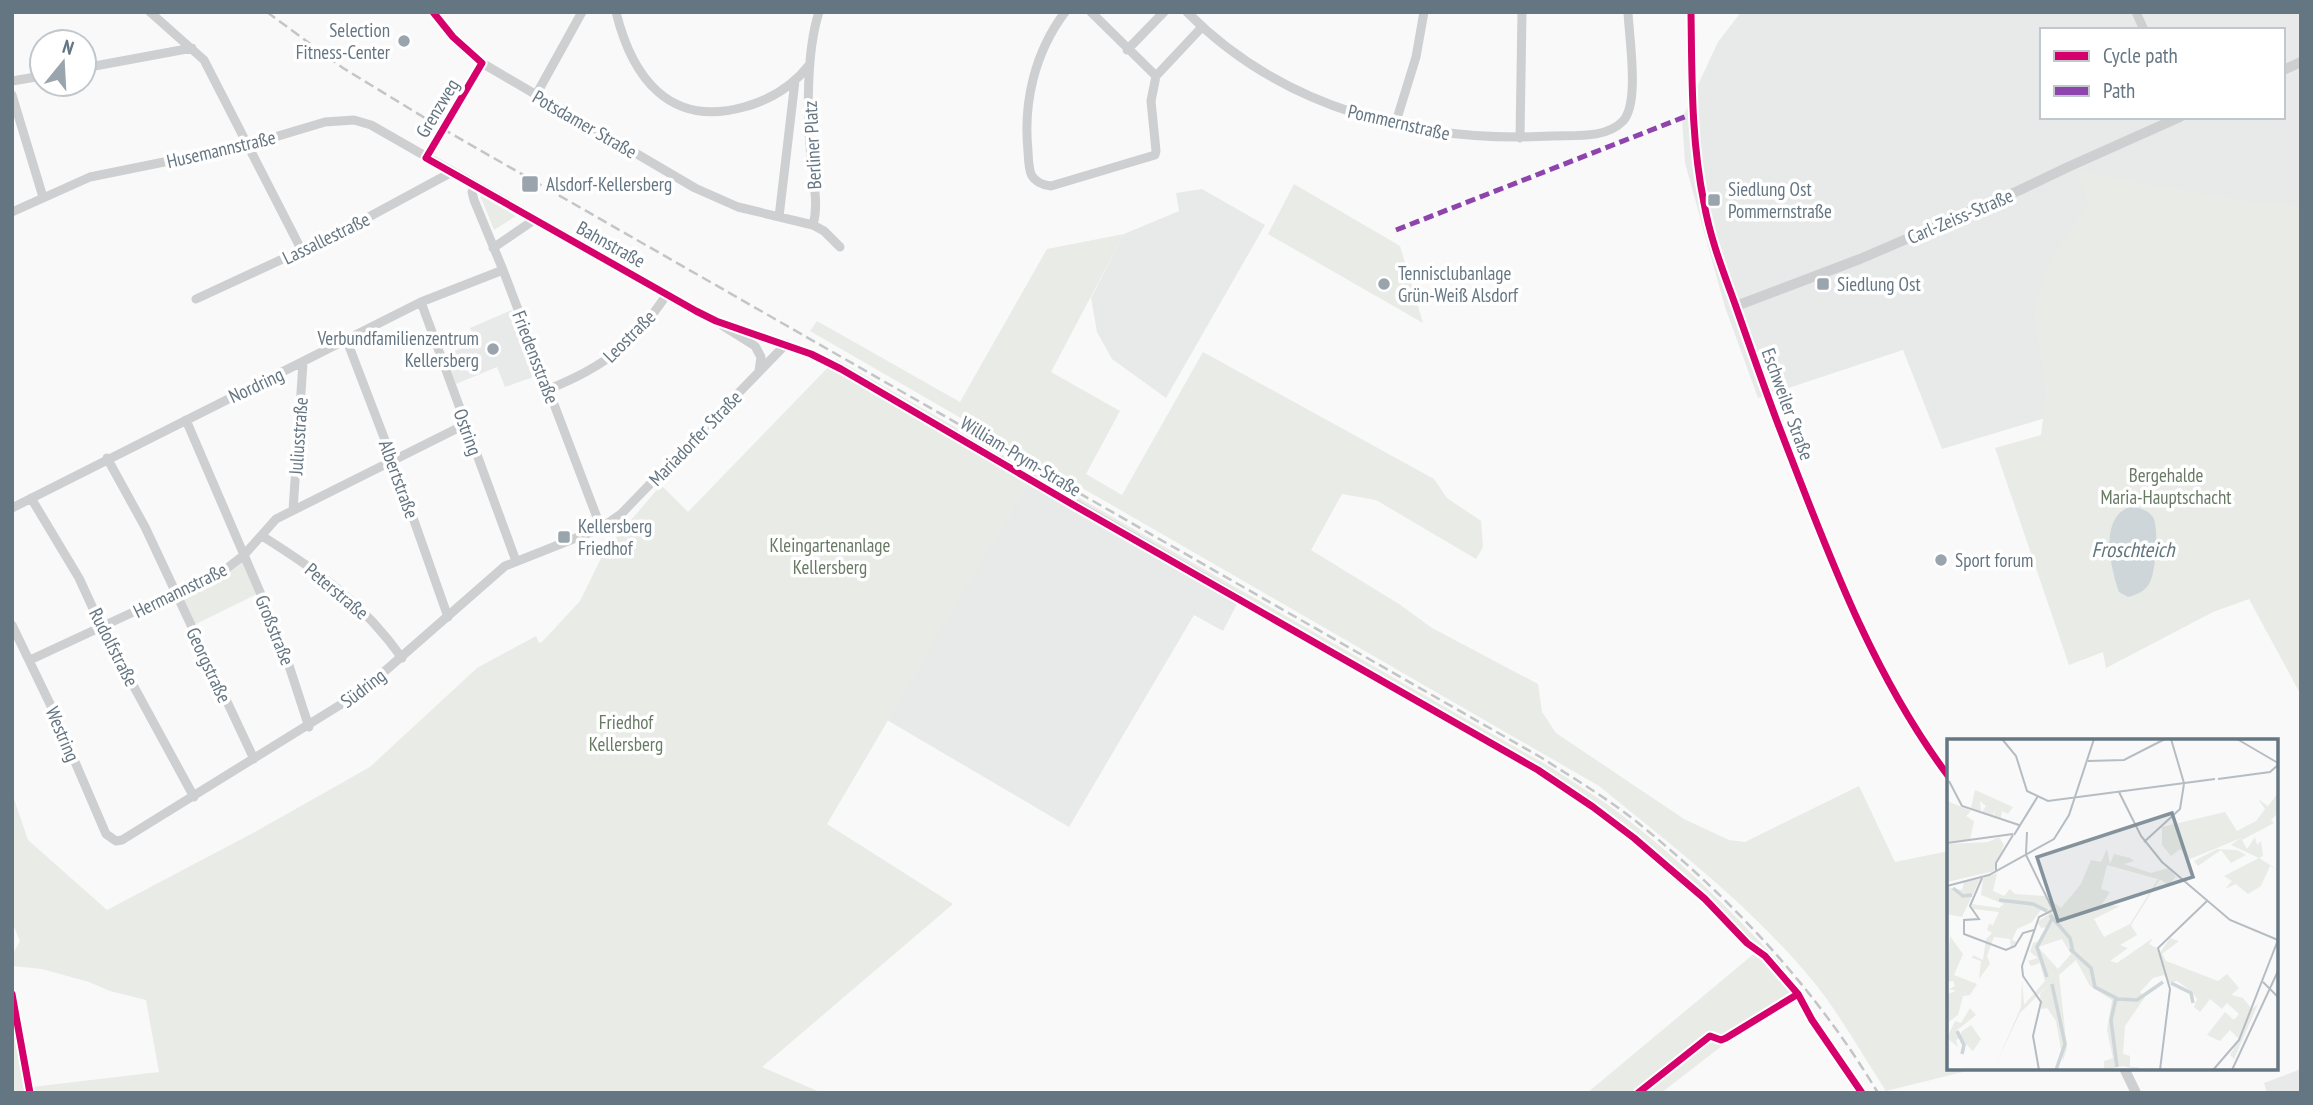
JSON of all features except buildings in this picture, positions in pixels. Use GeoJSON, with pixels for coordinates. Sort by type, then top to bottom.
{"type":"FeatureCollection","features":[{"type":"Feature","properties":{"kind":"street"},"geometry":{"type":"LineString","coordinates":[[150,12],[204,60],[302,251]]}},
{"type":"Feature","properties":{"kind":"street"},"geometry":{"type":"LineString","coordinates":[[433,12],[453,37],[482,63]]}},
{"type":"Feature","properties":{"kind":"street"},"geometry":{"type":"LineString","coordinates":[[536,95],[582,12]]}},
{"type":"Feature","properties":{"kind":"street"},"geometry":{"type":"LineString","coordinates":[[616,12],[626,48],[645,80],[670,101],[687,108],[711,113],[747,107],[784,90],[810,64]]}},
{"type":"Feature","properties":{"kind":"street","name":"Berliner Platz"},"geometry":{"type":"LineString","coordinates":[[813,225],[816,208],[810,143],[810,64],[819,12]]}},
{"type":"Feature","properties":{"kind":"street"},"geometry":{"type":"LineString","coordinates":[[1065,12],[1041,55],[1028,96],[1026,133],[1029,168],[1040,185],[1051,186],[1155,155],[1150,101],[1156,76],[1202,27]]}},
{"type":"Feature","properties":{"kind":"street"},"geometry":{"type":"LineString","coordinates":[[1091,12],[1156,76]]}},
{"type":"Feature","properties":{"kind":"street"},"geometry":{"type":"LineString","coordinates":[[1127,50],[1164,12]]}},
{"type":"Feature","properties":{"kind":"street","name":"Pommernstraße"},"geometry":{"type":"LineString","coordinates":[[1187,12],[1230,49],[1284,84],[1337,108],[1395,125],[1432,132],[1520,138],[1603,132],[1624,120],[1629,110],[1632,91],[1628,12]]}},
{"type":"Feature","properties":{"kind":"street"},"geometry":{"type":"LineString","coordinates":[[1395,125],[1416,57],[1424,12]]}},
{"type":"Feature","properties":{"kind":"street"},"geometry":{"type":"LineString","coordinates":[[1520,138],[1522,12]]}},
{"type":"Feature","properties":{"kind":"street","name":"Eschweiler Straße"},"geometry":{"type":"LineString","coordinates":[[1692,12],[1692,114],[1703,202],[1711,233],[1806,498],[1847,595],[1901,704],[1947,774]]}},
{"type":"Feature","properties":{"kind":"street"},"geometry":{"type":"LineString","coordinates":[[2136,12],[2143,28]]}},
{"type":"Feature","properties":{"kind":"street"},"geometry":{"type":"LineString","coordinates":[[98,65],[192,48]]}},
{"type":"Feature","properties":{"kind":"street"},"geometry":{"type":"LineString","coordinates":[[2285,69],[2301,62]]}},
{"type":"Feature","properties":{"kind":"street","name":"Potsdamer Straße"},"geometry":{"type":"LineString","coordinates":[[482,63],[695,188],[738,206],[813,225],[824,231],[840,247]]}},
{"type":"Feature","properties":{"kind":"street","name":"Grenzweg"},"geometry":{"type":"LineString","coordinates":[[426,158],[482,63]]}},
{"type":"Feature","properties":{"kind":"street","name":"Berliner Platz"},"geometry":{"type":"LineString","coordinates":[[779,217],[795,81]]}},
{"type":"Feature","properties":{"kind":"street"},"geometry":{"type":"LineString","coordinates":[[12,95],[43,197]]}},
{"type":"Feature","properties":{"kind":"street","name":"Carl-Zeiss-Straße"},"geometry":{"type":"LineString","coordinates":[[1736,306],[1860,259],[2176,119]]}},
{"type":"Feature","properties":{"kind":"street","name":"Husemannstraße"},"geometry":{"type":"LineString","coordinates":[[12,212],[90,177],[248,145],[325,122],[354,120],[371,125],[426,158]]}},
{"type":"Feature","properties":{"kind":"street","name":"Bahnstraße"},"geometry":{"type":"LineString","coordinates":[[426,158],[716,321],[755,346],[761,357],[759,371]]}},
{"type":"Feature","properties":{"kind":"street","name":"Lassallestraße"},"geometry":{"type":"LineString","coordinates":[[196,299],[302,251],[452,172]]}},
{"type":"Feature","properties":{"kind":"street","name":"Friedensstraße"},"geometry":{"type":"LineString","coordinates":[[475,185],[472,192],[474,200],[601,528]]}},
{"type":"Feature","properties":{"kind":"street"},"geometry":{"type":"LineString","coordinates":[[494,248],[534,219]]}},
{"type":"Feature","properties":{"kind":"street","name":"Nordring"},"geometry":{"type":"LineString","coordinates":[[12,508],[421,302],[503,270]]}},
{"type":"Feature","properties":{"kind":"street","name":"Leostraße"},"geometry":{"type":"LineString","coordinates":[[549,389],[598,367],[620,351],[641,329],[667,294]]}},
{"type":"Feature","properties":{"kind":"street","name":"Ostring"},"geometry":{"type":"LineString","coordinates":[[421,302],[516,561]]}},
{"type":"Feature","properties":{"kind":"street","name":"Bahnstraße"},"geometry":{"type":"LineString","coordinates":[[716,321],[786,344]]}},
{"type":"Feature","properties":{"kind":"street","name":"Albertstraße"},"geometry":{"type":"LineString","coordinates":[[347,341],[448,617]]}},
{"type":"Feature","properties":{"kind":"street","name":"Mariadorfer Straße"},"geometry":{"type":"LineString","coordinates":[[601,528],[621,514],[786,344]]}},
{"type":"Feature","properties":{"kind":"street","name":"William-Prym-Straße"},"geometry":{"type":"LineString","coordinates":[[786,344],[841,369],[1239,598]]}},
{"type":"Feature","properties":{"kind":"street","name":"Juliusstraße"},"geometry":{"type":"LineString","coordinates":[[293,510],[303,363]]}},
{"type":"Feature","properties":{"kind":"street","name":"Großstraße"},"geometry":{"type":"LineString","coordinates":[[186,420],[281,641],[309,727]]}},
{"type":"Feature","properties":{"kind":"street","name":"Hermannstraße"},"geometry":{"type":"LineString","coordinates":[[30,660],[226,569],[244,555],[276,519],[466,424]]}},
{"type":"Feature","properties":{"kind":"street","name":"Georgstraße"},"geometry":{"type":"LineString","coordinates":[[107,458],[145,527],[254,759]]}},
{"type":"Feature","properties":{"kind":"street","name":"Rudolfstraße"},"geometry":{"type":"LineString","coordinates":[[31,498],[79,578],[102,628],[194,797]]}},
{"type":"Feature","properties":{"kind":"street","name":"Südring"},"geometry":{"type":"LineString","coordinates":[[116,841],[128,837],[194,797],[361,692],[505,566],[601,528]]}},
{"type":"Feature","properties":{"kind":"street","name":"Peterstraße"},"geometry":{"type":"LineString","coordinates":[[262,536],[334,584],[386,636],[402,658]]}},
{"type":"Feature","properties":{"kind":"street","name":"Westring"},"geometry":{"type":"LineString","coordinates":[[12,625],[106,834],[116,841]]}},
{"type":"Feature","properties":{"kind":"street"},"geometry":{"type":"LineString","coordinates":[[12,994],[30,1093]]}},
{"type":"Feature","properties":{"kind":"street"},"geometry":{"type":"LineString","coordinates":[[2125,1070],[2136,1093]]}},
{"type":"Feature","properties":{"kind":"shaded area"},"geometry":{"type":"Polygon","coordinates":[[[1741,12],[2301,12],[2301,209],[2062,413],[1942,449],[1903,350],[1758,398],[1725,307],[1685,163],[1682,119],[1718,42],[1741,12]]]}},
{"type":"Feature","properties":{"kind":"shaded area"},"geometry":{"type":"Polygon","coordinates":[[[1202,189],[1265,225],[1166,398],[1112,359],[1097,332],[1091,298],[1124,234],[1179,211],[1176,193],[1202,189]]]}},
{"type":"Feature","properties":{"kind":"shaded area","name":"Verbundfamilienzentrum Kellersberg"},"geometry":{"type":"Polygon","coordinates":[[[512,310],[536,376],[505,387],[497,367],[456,384],[445,355],[476,342],[470,328],[512,310]]]}},
{"type":"Feature","properties":{"kind":"shaded area"},"geometry":{"type":"Polygon","coordinates":[[[1032,476],[1238,602],[1223,631],[1194,615],[1069,827],[887,720],[1032,476]]]}},
{"type":"Feature","properties":{"kind":"shaded area"},"geometry":{"type":"Polygon","coordinates":[[[2301,1069],[2301,1093],[2267,1093],[2264,1083],[2301,1069]]]}},
{"type":"Feature","properties":{"kind":"green space","name":"Bergehalde Maria-Hauptschacht"},"geometry":{"type":"Polygon","coordinates":[[[2075,171],[2235,199],[2301,207],[2301,695],[2249,599],[2213,612],[2106,668],[2103,652],[2069,665],[1995,448],[2041,435],[2046,395],[2033,312],[2046,268],[2087,205],[2087,197],[2075,171]]]}},
{"type":"Feature","properties":{"kind":"green space","name":"Tennisclubanlage Grün-Weiß Alsdorf"},"geometry":{"type":"Polygon","coordinates":[[[1294,184],[1400,246],[1423,323],[1268,234],[1294,184]]]}},
{"type":"Feature","properties":{"kind":"green space"},"geometry":{"type":"Polygon","coordinates":[[[480,195],[516,216],[494,230],[480,195]]]}},
{"type":"Feature","properties":{"kind":"green space"},"geometry":{"type":"Polygon","coordinates":[[[1124,234],[1051,372],[1120,411],[1086,474],[1122,495],[1203,352],[1434,479],[1447,498],[1481,521],[1483,547],[1476,559],[1376,500],[1342,494],[1311,550],[1399,604],[1432,628],[1538,684],[1542,712],[1556,733],[1684,819],[1729,840],[1745,842],[1859,786],[1895,862],[1947,851],[1947,1070],[1971,1070],[1886,1091],[1831,1006],[1788,953],[1710,878],[1599,786],[810,331],[817,321],[960,402],[1047,249],[1124,234]]]}},
{"type":"Feature","properties":{"kind":"green space"},"geometry":{"type":"Polygon","coordinates":[[[836,359],[1552,768],[1611,807],[1664,849],[1726,907],[1785,969],[1781,971],[1749,943],[1702,893],[1597,807],[1558,780],[1032,476],[827,824],[953,904],[762,1067],[822,1093],[12,1093],[12,989],[32,1087],[159,1072],[146,1000],[42,969],[12,966],[12,956],[20,941],[12,922],[12,793],[28,840],[107,910],[370,767],[477,668],[536,636],[539,643],[542,642],[580,601],[610,540],[614,540],[661,485],[688,512],[836,359]]]}},
{"type":"Feature","properties":{"kind":"green space"},"geometry":{"type":"Polygon","coordinates":[[[243,560],[257,594],[194,625],[181,595],[243,560]]]}},
{"type":"Feature","properties":{"kind":"green space"},"geometry":{"type":"Polygon","coordinates":[[[1756,952],[1801,994],[1767,1011],[1661,1093],[1587,1093],[1756,952]]]}},
{"type":"Feature","properties":{"kind":"water","name":"Froschteich"},"geometry":{"type":"Polygon","coordinates":[[[2134,506],[2147,511],[2153,517],[2156,549],[2154,569],[2148,585],[2141,592],[2128,597],[2119,592],[2112,569],[2110,542],[2115,519],[2134,506]]]}},
{"type":"Feature","properties":{"kind":"railway"},"geometry":{"type":"LineString","coordinates":[[267,12],[343,68],[443,129],[1542,758],[1606,800],[1631,817],[1677,856],[1742,917],[1801,984],[1854,1055],[1878,1093]]}},
{"type":"Feature","properties":{"kind":"marked path"},"geometry":{"type":"LineString","coordinates":[[1396,230],[1692,114]]}},
{"type":"Feature","properties":{"kind":"cycle path"},"geometry":{"type":"LineString","coordinates":[[433,12],[453,37],[482,63],[426,158],[696,311],[716,321],[811,354],[841,369],[1538,770],[1634,838],[1705,899],[1747,943],[1765,956],[1798,994],[1812,1020],[1862,1093]]}},
{"type":"Feature","properties":{"kind":"cycle path"},"geometry":{"type":"LineString","coordinates":[[1691,12],[1697,156],[1707,216],[1717,254],[1778,424],[1832,561],[1896,695],[1947,774]]}},
{"type":"Feature","properties":{"kind":"cycle path"},"geometry":{"type":"LineString","coordinates":[[12,994],[30,1093]]}},
{"type":"Feature","properties":{"kind":"cycle path"},"geometry":{"type":"LineString","coordinates":[[1638,1093],[1710,1036],[1721,1040],[1726,1038],[1798,994]]}},
{"type":"Feature","properties":{"kind":"place","name":"Selection Fitness-Center"},"geometry":{"type":"Point","coordinates":[404,41]}},
{"type":"Feature","properties":{"kind":"place","name":"Alsdorf-Kellersberg"},"geometry":{"type":"Point","coordinates":[530,184]}},
{"type":"Feature","properties":{"kind":"place","name":"Siedlung Ost Pommernstraße"},"geometry":{"type":"Point","coordinates":[1714,200]}},
{"type":"Feature","properties":{"kind":"place","name":"Tennisclubanlage Grün-Weiß Alsdorf"},"geometry":{"type":"Point","coordinates":[1384,284]}},
{"type":"Feature","properties":{"kind":"place","name":"Siedlung Ost"},"geometry":{"type":"Point","coordinates":[1823,284]}},
{"type":"Feature","properties":{"kind":"place","name":"Verbundfamilienzentrum Kellersberg"},"geometry":{"type":"Point","coordinates":[493,349]}},
{"type":"Feature","properties":{"kind":"place","name":"Kellersberg Friedhof"},"geometry":{"type":"Point","coordinates":[564,537]}},
{"type":"Feature","properties":{"kind":"place","name":"Sport forum"},"geometry":{"type":"Point","coordinates":[1941,560]}},
{"type":"Feature","properties":{"kind":"park label","name":"Kleingartenanlage Kellersberg"},"geometry":{"type":"Point","coordinates":[830,556]}},
{"type":"Feature","properties":{"kind":"park label","name":"Friedhof Kellersberg"},"geometry":{"type":"Point","coordinates":[626,733]}}]}
